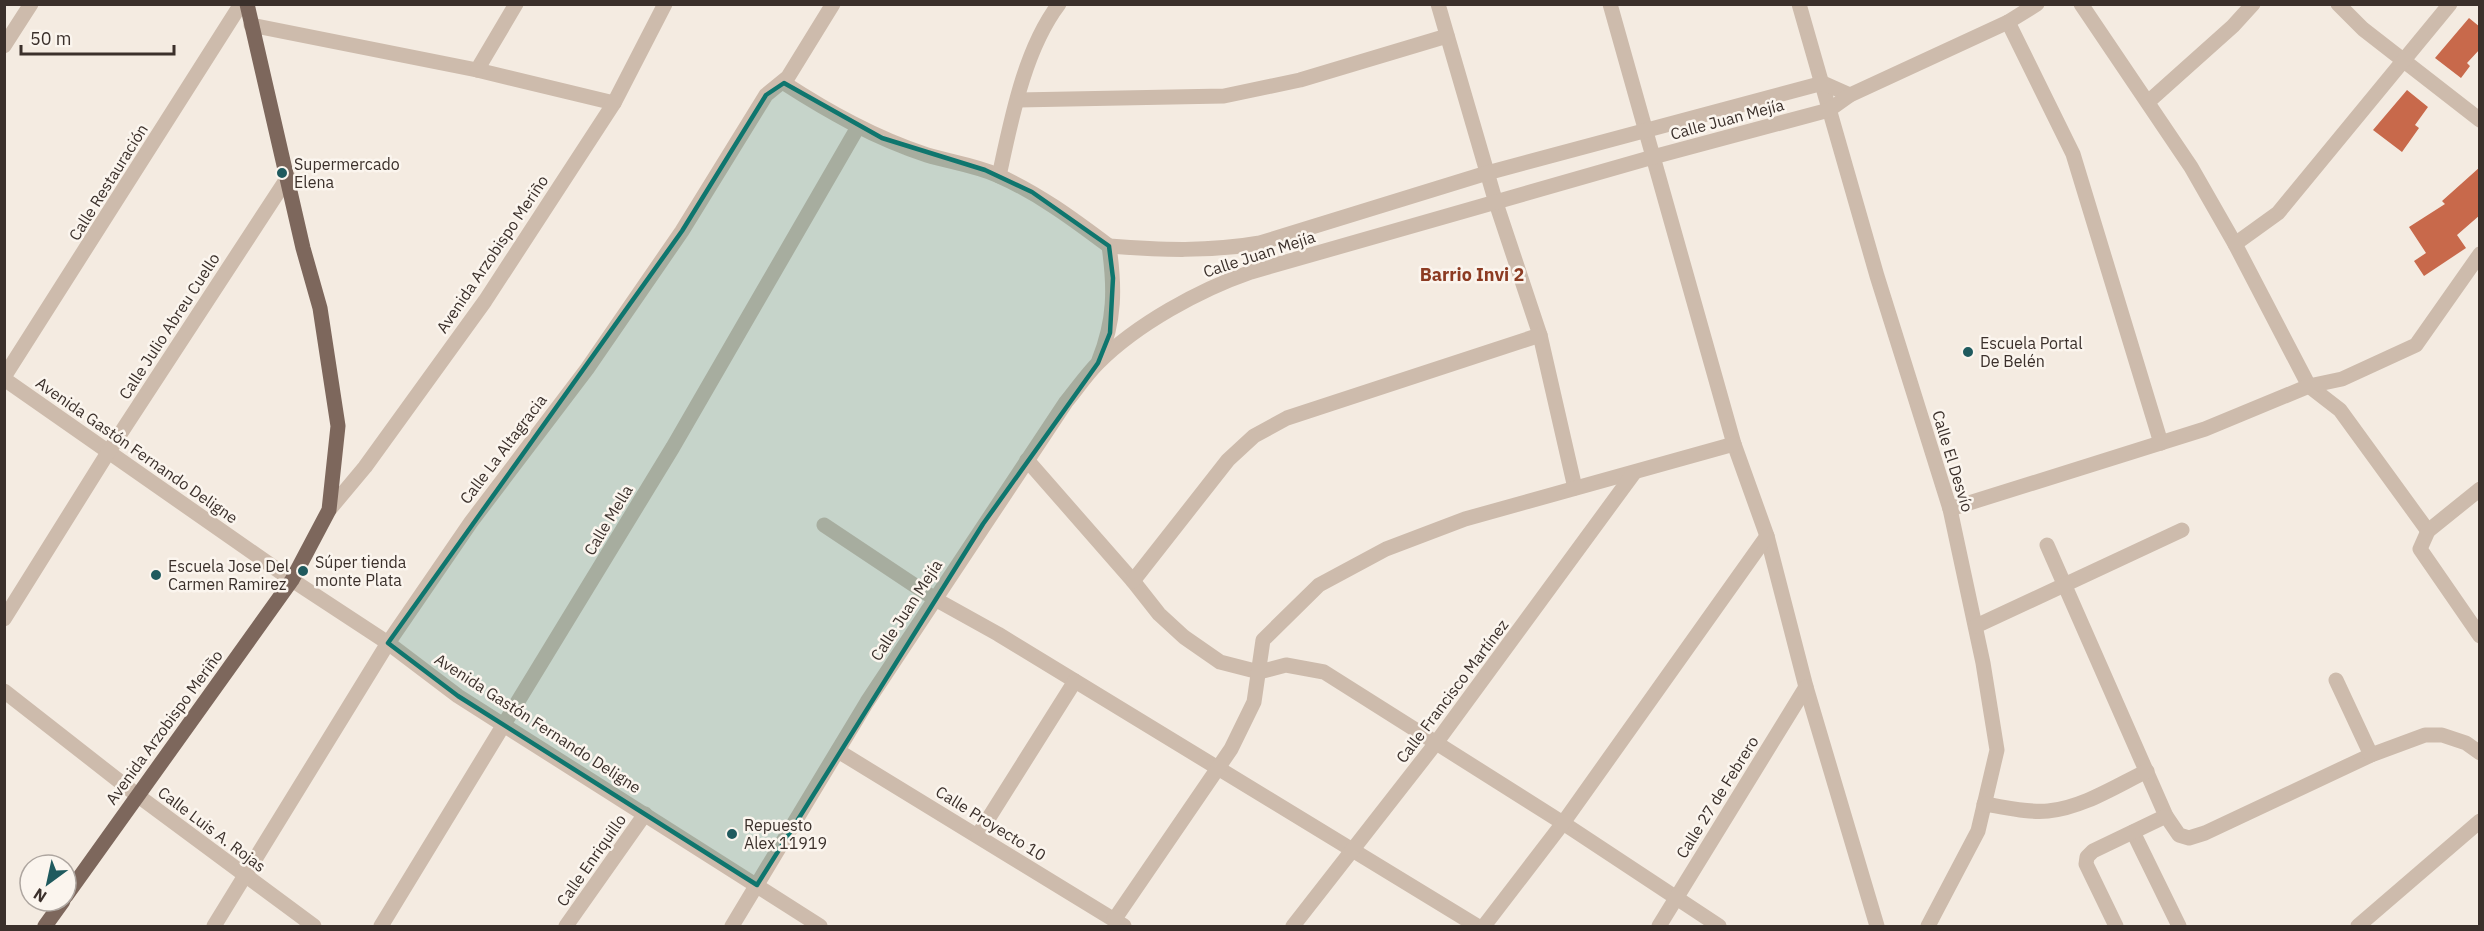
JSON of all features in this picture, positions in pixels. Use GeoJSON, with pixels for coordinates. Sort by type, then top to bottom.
{"type":"FeatureCollection","features":[{"type":"Feature","properties":{"kind":"main road"},"geometry":{"type":"LineString","coordinates":[[247,4],[303,248],[320,308],[338,426],[328,510]]}},
{"type":"Feature","properties":{"kind":"main road","name":"Avenida Arzobispo Meriño"},"geometry":{"type":"LineString","coordinates":[[78,879],[292,580],[328,510]]}},
{"type":"Feature","properties":{"kind":"main road"},"geometry":{"type":"LineString","coordinates":[[45,927],[55,913]]}},
{"type":"Feature","properties":{"kind":"street"},"geometry":{"type":"LineString","coordinates":[[4,46],[31,4]]}},
{"type":"Feature","properties":{"kind":"street","name":"Calle Restauración"},"geometry":{"type":"LineString","coordinates":[[4,378],[241,4]]}},
{"type":"Feature","properties":{"kind":"street"},"geometry":{"type":"LineString","coordinates":[[477,70],[516,4]]}},
{"type":"Feature","properties":{"kind":"street","name":"Avenida Arzobispo Meriño"},"geometry":{"type":"LineString","coordinates":[[328,510],[365,467],[485,301],[614,103],[665,4]]}},
{"type":"Feature","properties":{"kind":"street","name":"Calle La Altagracia"},"geometry":{"type":"LineString","coordinates":[[214,927],[388,643],[477,513],[587,369],[682,231],[766,95],[784,83],[833,4]]}},
{"type":"Feature","properties":{"kind":"street"},"geometry":{"type":"LineString","coordinates":[[999,176],[1018,100],[1036,44],[1059,4]]}},
{"type":"Feature","properties":{"kind":"street"},"geometry":{"type":"LineString","coordinates":[[1438,4],[1496,203],[1540,335],[1575,488]]}},
{"type":"Feature","properties":{"kind":"street"},"geometry":{"type":"LineString","coordinates":[[1610,4],[1734,444],[1767,536],[1806,687],[1877,927]]}},
{"type":"Feature","properties":{"kind":"street","name":"Calle El Desvío"},"geometry":{"type":"LineString","coordinates":[[1799,4],[1950,510],[1976,626],[1997,750],[1977,831],[1928,927]]}},
{"type":"Feature","properties":{"kind":"street","name":"Calle Juan Mejía"},"geometry":{"type":"LineString","coordinates":[[732,927],[838,751],[935,599],[1066,402],[1098,363],[1151,322],[1218,283],[1653,157],[1829,110],[1850,95],[2008,22],[2037,4]]}},
{"type":"Feature","properties":{"kind":"street"},"geometry":{"type":"LineString","coordinates":[[2081,4],[2191,167],[2235,244],[2309,386],[2340,410],[2428,531]]}},
{"type":"Feature","properties":{"kind":"street"},"geometry":{"type":"LineString","coordinates":[[2148,102],[2233,26],[2253,4]]}},
{"type":"Feature","properties":{"kind":"street"},"geometry":{"type":"LineString","coordinates":[[2338,4],[2362,29],[2480,120]]}},
{"type":"Feature","properties":{"kind":"street"},"geometry":{"type":"LineString","coordinates":[[2235,244],[2278,213],[2450,4]]}},
{"type":"Feature","properties":{"kind":"street"},"geometry":{"type":"LineString","coordinates":[[2008,22],[2073,154],[2162,443]]}},
{"type":"Feature","properties":{"kind":"street"},"geometry":{"type":"LineString","coordinates":[[252,25],[477,70],[614,103]]}},
{"type":"Feature","properties":{"kind":"street"},"geometry":{"type":"LineString","coordinates":[[1018,100],[1224,96],[1300,80],[1447,36]]}},
{"type":"Feature","properties":{"kind":"street"},"geometry":{"type":"LineString","coordinates":[[1823,82],[1850,95]]}},
{"type":"Feature","properties":{"kind":"street","name":"Calle Juan Mejía"},"geometry":{"type":"LineString","coordinates":[[1109,246],[1170,251],[1221,250],[1260,243],[1487,173],[1823,82]]}},
{"type":"Feature","properties":{"kind":"street"},"geometry":{"type":"LineString","coordinates":[[784,83],[858,127],[927,155],[999,176],[1032,192],[1109,246],[1113,278],[1113,309],[1110,333],[1098,363]]}},
{"type":"Feature","properties":{"kind":"street","name":"Calle Mella"},"geometry":{"type":"LineString","coordinates":[[381,927],[673,447],[858,127]]}},
{"type":"Feature","properties":{"kind":"street","name":"Calle Julio Abreu Cuello"},"geometry":{"type":"LineString","coordinates":[[4,618],[109,451],[288,177]]}},
{"type":"Feature","properties":{"kind":"street"},"geometry":{"type":"LineString","coordinates":[[1950,510],[2205,429],[2309,386],[2342,380],[2416,345],[2480,254]]}},
{"type":"Feature","properties":{"kind":"street"},"geometry":{"type":"LineString","coordinates":[[1133,581],[1228,460],[1254,436],[1287,418],[1540,335]]}},
{"type":"Feature","properties":{"kind":"street","name":"Avenida Gastón Fernando Deligne"},"geometry":{"type":"LineString","coordinates":[[4,378],[292,580],[388,643],[458,696],[820,927]]}},
{"type":"Feature","properties":{"kind":"street"},"geometry":{"type":"LineString","coordinates":[[1119,923],[1219,769],[1254,702],[1263,640],[1319,585],[1386,549],[1465,519],[1734,444]]}},
{"type":"Feature","properties":{"kind":"street"},"geometry":{"type":"LineString","coordinates":[[1027,460],[1159,614],[1184,638],[1220,662],[1258,672],[1286,665],[1324,672],[1563,823],[1719,927]]}},
{"type":"Feature","properties":{"kind":"street","name":"Calle Francisco Martínez"},"geometry":{"type":"LineString","coordinates":[[1293,927],[1355,850],[1634,473]]}},
{"type":"Feature","properties":{"kind":"street"},"geometry":{"type":"LineString","coordinates":[[2480,489],[2428,531],[2420,549],[2480,636]]}},
{"type":"Feature","properties":{"kind":"street"},"geometry":{"type":"LineString","coordinates":[[824,525],[935,599],[998,634],[1355,850],[1477,927]]}},
{"type":"Feature","properties":{"kind":"street"},"geometry":{"type":"LineString","coordinates":[[1976,626],[2182,530]]}},
{"type":"Feature","properties":{"kind":"street"},"geometry":{"type":"LineString","coordinates":[[1484,927],[1563,823],[1767,536]]}},
{"type":"Feature","properties":{"kind":"street"},"geometry":{"type":"LineString","coordinates":[[2047,545],[2166,816],[2179,835],[2189,838],[2205,834],[2371,755],[2425,735],[2442,735],[2466,743],[2480,753]]}},
{"type":"Feature","properties":{"kind":"street"},"geometry":{"type":"LineString","coordinates":[[2336,680],[2371,755]]}},
{"type":"Feature","properties":{"kind":"street"},"geometry":{"type":"LineString","coordinates":[[978,836],[1074,681]]}},
{"type":"Feature","properties":{"kind":"street","name":"Calle 27 de Febrero"},"geometry":{"type":"LineString","coordinates":[[1659,927],[1806,687]]}},
{"type":"Feature","properties":{"kind":"street","name":"Calle Luis A. Rojas"},"geometry":{"type":"LineString","coordinates":[[4,691],[137,795],[314,927]]}},
{"type":"Feature","properties":{"kind":"street","name":"Calle Proyecto 10"},"geometry":{"type":"LineString","coordinates":[[838,751],[1119,923]]}},
{"type":"Feature","properties":{"kind":"street"},"geometry":{"type":"LineString","coordinates":[[1984,804],[2028,811],[2049,811],[2074,805],[2147,771]]}},
{"type":"Feature","properties":{"kind":"street","name":"Calle Enriquillo"},"geometry":{"type":"LineString","coordinates":[[566,927],[645,814]]}},
{"type":"Feature","properties":{"kind":"street"},"geometry":{"type":"LineString","coordinates":[[2116,927],[2086,864],[2087,857],[2093,851],[2166,816]]}},
{"type":"Feature","properties":{"kind":"street"},"geometry":{"type":"LineString","coordinates":[[2358,927],[2480,821]]}},
{"type":"Feature","properties":{"kind":"street"},"geometry":{"type":"LineString","coordinates":[[2133,832],[2179,927]]}},
{"type":"Feature","properties":{"kind":"highlighted area"},"geometry":{"type":"Polygon","coordinates":[[[784,83],[882,138],[985,170],[1032,192],[1109,246],[1113,278],[1110,333],[1098,363],[983,524],[757,885],[458,696],[388,643],[682,231],[766,95],[784,83]]]}},
{"type":"Feature","properties":{"kind":"building"},"geometry":{"type":"Polygon","coordinates":[[[2469,18],[2480,27],[2480,49],[2467,63],[2470,66],[2461,78],[2435,58],[2469,18]]]}},
{"type":"Feature","properties":{"kind":"building"},"geometry":{"type":"Polygon","coordinates":[[[2407,90],[2428,107],[2415,125],[2419,128],[2402,152],[2373,130],[2407,90]]]}},
{"type":"Feature","properties":{"kind":"building"},"geometry":{"type":"Polygon","coordinates":[[[2480,167],[2480,215],[2457,235],[2466,248],[2424,276],[2414,261],[2426,253],[2409,227],[2445,204],[2442,201],[2480,167]]]}},
{"type":"Feature","properties":{"kind":"place","name":"Supermercado Elena"},"geometry":{"type":"Point","coordinates":[282,173]}},
{"type":"Feature","properties":{"kind":"place","name":"Escuela Portal De Belén"},"geometry":{"type":"Point","coordinates":[1968,352]}},
{"type":"Feature","properties":{"kind":"place","name":"Súper tienda monte Plata"},"geometry":{"type":"Point","coordinates":[303,571]}},
{"type":"Feature","properties":{"kind":"place","name":"Escuela Jose Del Carmen Ramirez"},"geometry":{"type":"Point","coordinates":[156,575]}},
{"type":"Feature","properties":{"kind":"place","name":"Repuesto Alex 11919"},"geometry":{"type":"Point","coordinates":[732,834]}},
{"type":"Feature","properties":{"kind":"district","name":"Barrio Invi 2"},"geometry":{"type":"Point","coordinates":[1472,275]}}]}
